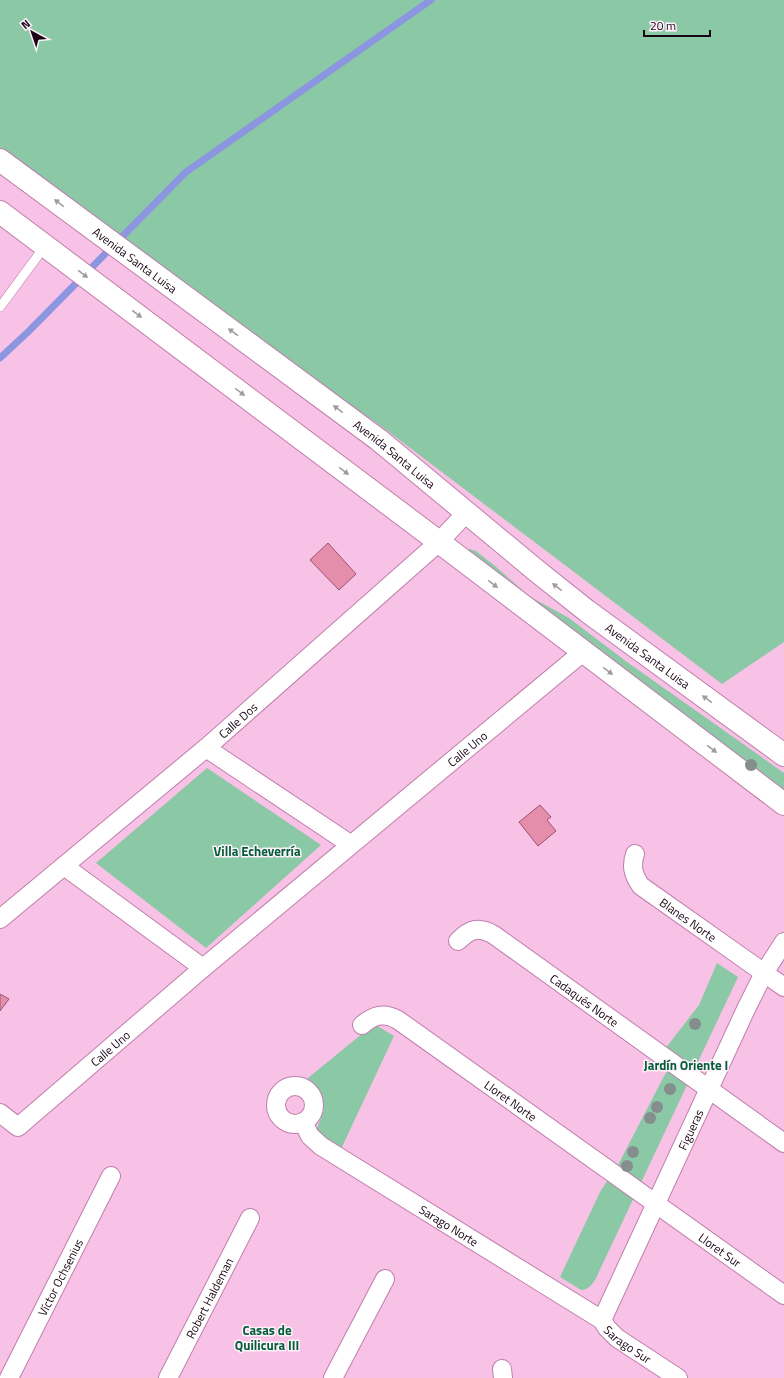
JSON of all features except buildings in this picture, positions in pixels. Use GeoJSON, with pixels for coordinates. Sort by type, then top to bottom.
{"type":"FeatureCollection","features":[{"type":"Feature","properties":{"kind":"main road","name":"Avenida Santa Luisa"},"geometry":{"type":"LineString","coordinates":[[0,160],[379,440],[538,572],[588,611],[784,755]]}},
{"type":"Feature","properties":{"kind":"main road"},"geometry":{"type":"LineString","coordinates":[[0,212],[784,804]]}},
{"type":"Feature","properties":{"kind":"street","name":"Calle Dos"},"geometry":{"type":"LineString","coordinates":[[0,919],[206,748],[439,542],[467,512]]}},
{"type":"Feature","properties":{"kind":"street","name":"Calle Uno"},"geometry":{"type":"LineString","coordinates":[[0,1113],[18,1127],[350,844],[583,652]]}},
{"type":"Feature","properties":{"kind":"street"},"geometry":{"type":"LineString","coordinates":[[206,748],[350,844]]}},
{"type":"Feature","properties":{"kind":"street","name":"Blanes Norte"},"geometry":{"type":"LineString","coordinates":[[635,854],[633,860],[634,874],[641,886],[784,987]]}},
{"type":"Feature","properties":{"kind":"street"},"geometry":{"type":"LineString","coordinates":[[64,866],[203,968]]}},
{"type":"Feature","properties":{"kind":"street","name":"Cadaqués Norte"},"geometry":{"type":"LineString","coordinates":[[458,941],[465,934],[471,931],[479,929],[487,931],[784,1143]]}},
{"type":"Feature","properties":{"kind":"street","name":"Figueras"},"geometry":{"type":"LineString","coordinates":[[602,1320],[746,1009],[764,973],[784,942]]}},
{"type":"Feature","properties":{"kind":"street","name":"Lloret Norte"},"geometry":{"type":"LineString","coordinates":[[362,1025],[369,1019],[383,1015],[391,1016],[398,1020],[656,1203]]}},
{"type":"Feature","properties":{"kind":"street","name":"Sarago Norte"},"geometry":{"type":"LineString","coordinates":[[303,1122],[310,1136],[321,1146],[602,1320]]}},
{"type":"Feature","properties":{"kind":"street","name":"Víctor Ochsenius"},"geometry":{"type":"LineString","coordinates":[[8,1378],[111,1176]]}},
{"type":"Feature","properties":{"kind":"street","name":"Lloret Sur"},"geometry":{"type":"LineString","coordinates":[[656,1203],[784,1295]]}},
{"type":"Feature","properties":{"kind":"street","name":"Robert Haldeman"},"geometry":{"type":"LineString","coordinates":[[168,1378],[250,1218]]}},
{"type":"Feature","properties":{"kind":"street"},"geometry":{"type":"LineString","coordinates":[[332,1378],[385,1279]]}},
{"type":"Feature","properties":{"kind":"street","name":"Sarago Sur"},"geometry":{"type":"LineString","coordinates":[[602,1320],[607,1328],[617,1338],[678,1378]]}},
{"type":"Feature","properties":{"kind":"street"},"geometry":{"type":"LineString","coordinates":[[0,1374],[8,1378]]}},
{"type":"Feature","properties":{"kind":"lane"},"geometry":{"type":"LineString","coordinates":[[0,307],[52,251]]}},
{"type":"Feature","properties":{"kind":"green space"},"geometry":{"type":"Polygon","coordinates":[[[0,0],[784,0],[784,642],[722,684],[381,426],[214,311],[0,148],[0,0]]]}},
{"type":"Feature","properties":{"kind":"green space"},"geometry":{"type":"Polygon","coordinates":[[[462,549],[476,551],[529,596],[569,618],[627,662],[784,773],[784,798],[462,549]]]}},
{"type":"Feature","properties":{"kind":"green space"},"geometry":{"type":"Polygon","coordinates":[[[207,768],[321,845],[206,948],[96,863],[207,768]]]}},
{"type":"Feature","properties":{"kind":"green space"},"geometry":{"type":"Polygon","coordinates":[[[717,963],[738,977],[596,1278],[590,1286],[581,1290],[560,1277],[601,1190],[617,1167],[663,1078],[676,1057],[665,1049],[699,1005],[717,963]]]}},
{"type":"Feature","properties":{"kind":"green space"},"geometry":{"type":"Polygon","coordinates":[[[374,1024],[394,1036],[341,1149],[315,1133],[324,1110],[308,1078],[374,1024]]]}},
{"type":"Feature","properties":{"kind":"waterway"},"geometry":{"type":"LineString","coordinates":[[0,358],[29,331],[186,172],[431,0]]}},
{"type":"Feature","properties":{"kind":"district","name":"Villa Echeverría"},"geometry":{"type":"Point","coordinates":[257,851]}},
{"type":"Feature","properties":{"kind":"district","name":"Jardín Oriente I"},"geometry":{"type":"Point","coordinates":[686,1065]}},
{"type":"Feature","properties":{"kind":"district","name":"Casas de Quilicura III"},"geometry":{"type":"Point","coordinates":[267,1338]}}]}
